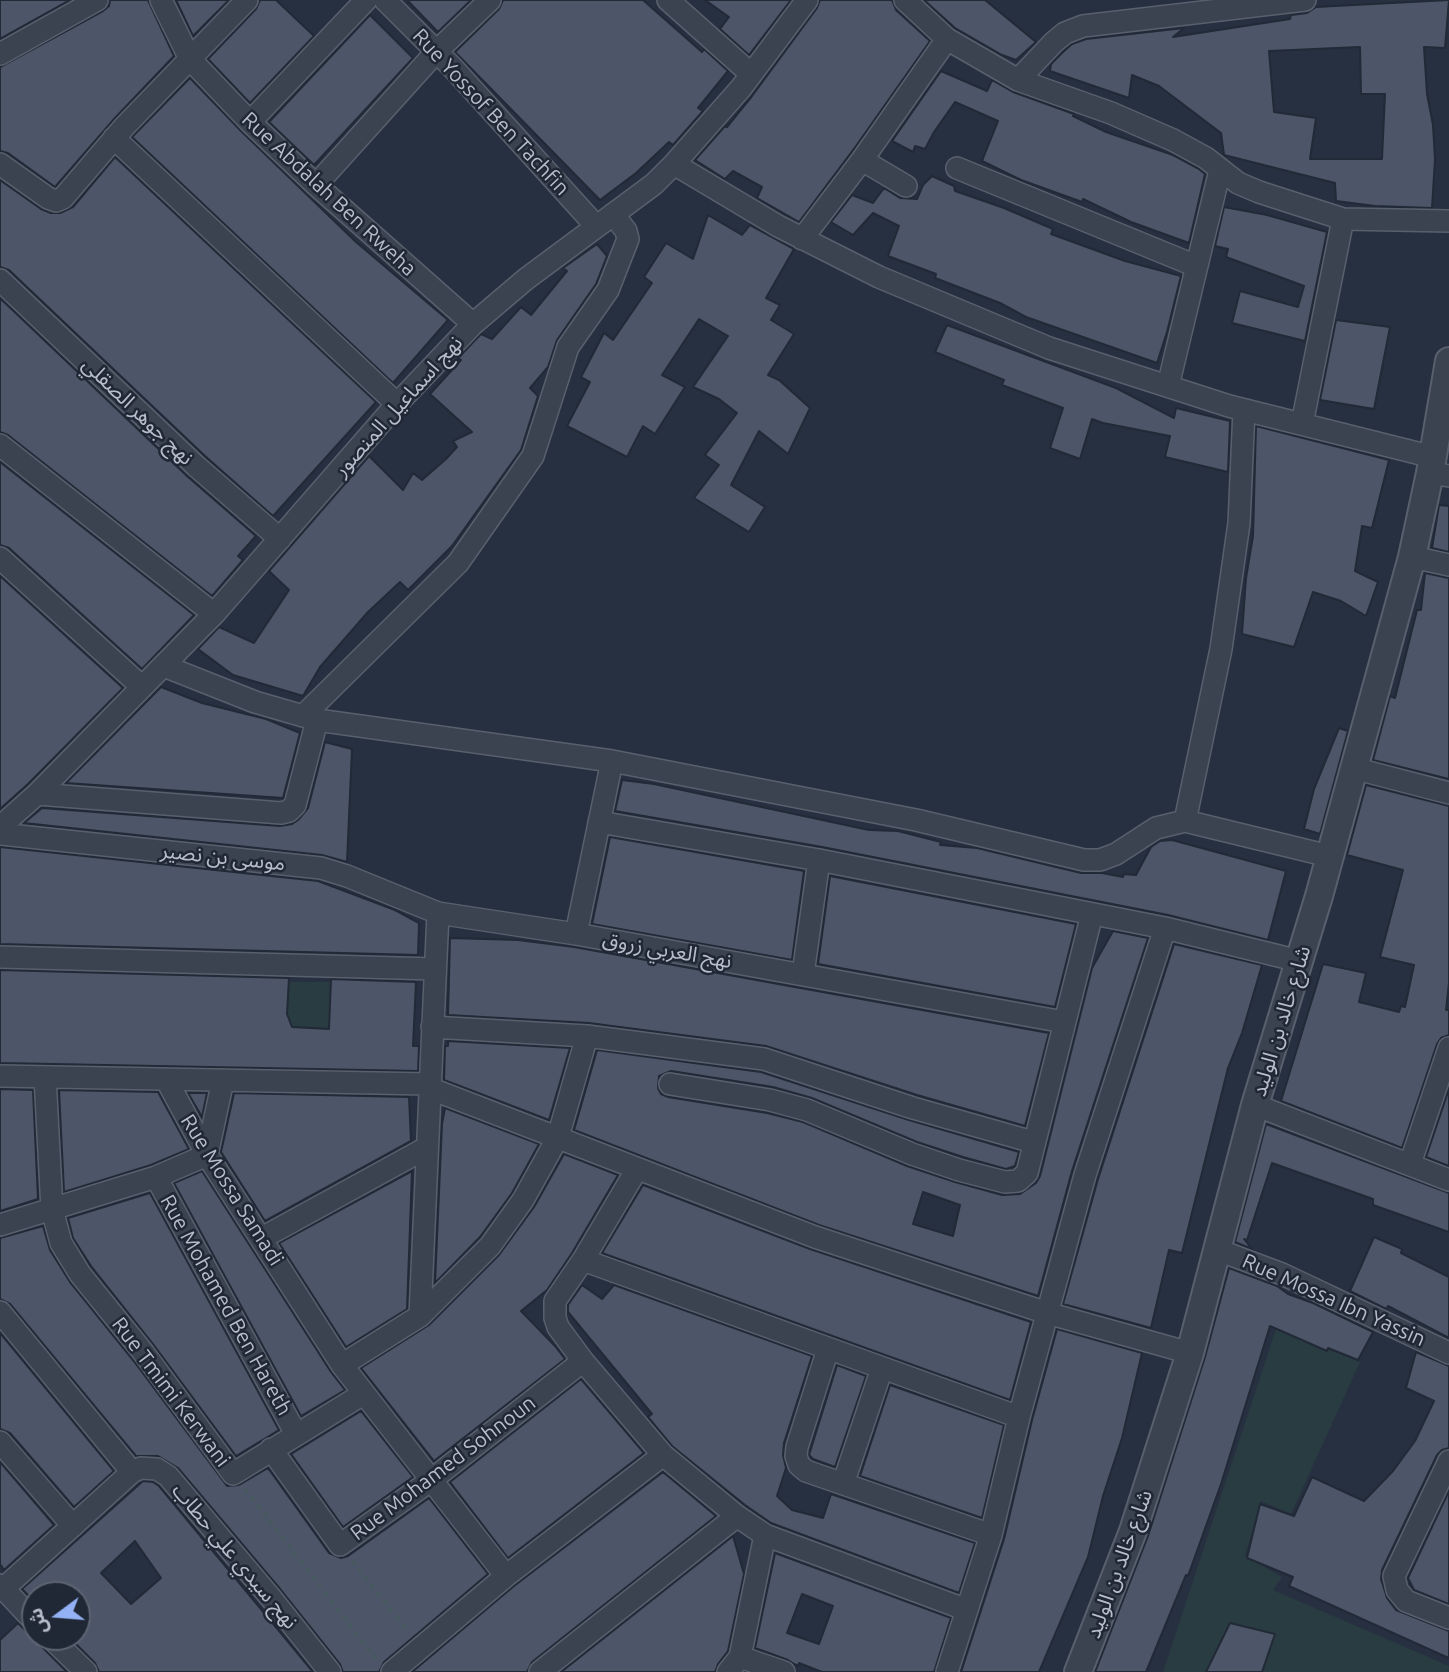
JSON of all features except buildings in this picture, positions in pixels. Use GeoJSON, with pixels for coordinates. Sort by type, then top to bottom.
{"type":"FeatureCollection","features":[{"type":"Feature","properties":{"kind":"street"},"geometry":{"type":"LineString","coordinates":[[0,54],[97,0]]}},
{"type":"Feature","properties":{"kind":"street","name":"Rue Abdalah Ben Rweha"},"geometry":{"type":"LineString","coordinates":[[161,0],[190,60],[316,185],[473,324]]}},
{"type":"Feature","properties":{"kind":"street"},"geometry":{"type":"LineString","coordinates":[[0,164],[48,198],[60,200],[114,138],[247,0]]}},
{"type":"Feature","properties":{"kind":"street"},"geometry":{"type":"LineString","coordinates":[[250,122],[366,0]]}},
{"type":"Feature","properties":{"kind":"street","name":"Rue Yossof Ben Tachfin"},"geometry":{"type":"LineString","coordinates":[[310,718],[458,563],[533,456],[568,347],[608,290],[628,239],[626,231],[604,220],[385,0]]}},
{"type":"Feature","properties":{"kind":"street"},"geometry":{"type":"LineString","coordinates":[[316,185],[437,51],[490,0]]}},
{"type":"Feature","properties":{"kind":"street"},"geometry":{"type":"LineString","coordinates":[[668,0],[751,74]]}},
{"type":"Feature","properties":{"kind":"street","name":"نهج اسماعيل المنصور"},"geometry":{"type":"LineString","coordinates":[[0,827],[37,794],[214,614],[397,404],[473,324],[526,279],[654,184],[674,164],[741,88],[807,0]]}},
{"type":"Feature","properties":{"kind":"street"},"geometry":{"type":"LineString","coordinates":[[905,0],[947,39],[1018,80],[1111,113],[1173,140],[1206,159],[1238,184],[1343,219],[1449,222]]}},
{"type":"Feature","properties":{"kind":"street"},"geometry":{"type":"LineString","coordinates":[[1018,80],[1054,42],[1076,28],[1152,9],[1302,0]]}},
{"type":"Feature","properties":{"kind":"street"},"geometry":{"type":"LineString","coordinates":[[803,239],[947,39]]}},
{"type":"Feature","properties":{"kind":"street"},"geometry":{"type":"LineString","coordinates":[[114,138],[397,404]]}},
{"type":"Feature","properties":{"kind":"street"},"geometry":{"type":"LineString","coordinates":[[862,160],[906,186]]}},
{"type":"Feature","properties":{"kind":"street"},"geometry":{"type":"LineString","coordinates":[[674,164],[803,239],[879,277],[986,323],[1049,348],[1244,410],[1302,424],[1437,469]]}},
{"type":"Feature","properties":{"kind":"street"},"geometry":{"type":"LineString","coordinates":[[957,169],[1196,266]]}},
{"type":"Feature","properties":{"kind":"street"},"geometry":{"type":"LineString","coordinates":[[1168,386],[1220,170]]}},
{"type":"Feature","properties":{"kind":"street"},"geometry":{"type":"LineString","coordinates":[[1302,424],[1343,219]]}},
{"type":"Feature","properties":{"kind":"street","name":"نهج جوهر الصقلي"},"geometry":{"type":"LineString","coordinates":[[0,280],[196,466],[280,539]]}},
{"type":"Feature","properties":{"kind":"street","name":"شارع خالد بن الوليد"},"geometry":{"type":"LineString","coordinates":[[1078,1672],[1133,1531],[1190,1353],[1255,1105],[1299,961],[1437,469],[1449,361]]}},
{"type":"Feature","properties":{"kind":"street"},"geometry":{"type":"LineString","coordinates":[[1185,821],[1221,649],[1239,523],[1244,410]]}},
{"type":"Feature","properties":{"kind":"street"},"geometry":{"type":"LineString","coordinates":[[0,445],[214,614]]}},
{"type":"Feature","properties":{"kind":"street"},"geometry":{"type":"LineString","coordinates":[[1412,557],[1449,565]]}},
{"type":"Feature","properties":{"kind":"street"},"geometry":{"type":"LineString","coordinates":[[0,558],[142,687]]}},
{"type":"Feature","properties":{"kind":"street"},"geometry":{"type":"LineString","coordinates":[[164,666],[256,702],[310,718],[612,761],[916,820],[1084,860],[1100,860],[1116,854],[1156,828],[1185,821],[1329,856]]}},
{"type":"Feature","properties":{"kind":"street"},"geometry":{"type":"LineString","coordinates":[[37,794],[281,813],[289,811],[295,805],[310,718]]}},
{"type":"Feature","properties":{"kind":"street"},"geometry":{"type":"LineString","coordinates":[[576,934],[612,761]]}},
{"type":"Feature","properties":{"kind":"street"},"geometry":{"type":"LineString","coordinates":[[1353,768],[1449,793]]}},
{"type":"Feature","properties":{"kind":"street"},"geometry":{"type":"LineString","coordinates":[[599,822],[819,860],[1165,928],[1299,961]]}},
{"type":"Feature","properties":{"kind":"street","name":"موسى بن نصير"},"geometry":{"type":"LineString","coordinates":[[0,834],[321,868],[438,913]]}},
{"type":"Feature","properties":{"kind":"street"},"geometry":{"type":"LineString","coordinates":[[803,974],[819,860]]}},
{"type":"Feature","properties":{"kind":"street"},"geometry":{"type":"LineString","coordinates":[[420,1316],[438,913]]}},
{"type":"Feature","properties":{"kind":"street","name":"نهج العربي زروق"},"geometry":{"type":"LineString","coordinates":[[438,913],[576,934],[1064,1022]]}},
{"type":"Feature","properties":{"kind":"street"},"geometry":{"type":"LineString","coordinates":[[670,1084],[770,1100],[807,1110],[912,1154],[959,1170],[1005,1182],[1018,1181],[1027,1173],[1092,914]]}},
{"type":"Feature","properties":{"kind":"street"},"geometry":{"type":"LineString","coordinates":[[947,1672],[991,1535],[1019,1418],[1085,1175],[1165,928]]}},
{"type":"Feature","properties":{"kind":"street"},"geometry":{"type":"LineString","coordinates":[[0,957],[435,969]]}},
{"type":"Feature","properties":{"kind":"street"},"geometry":{"type":"LineString","coordinates":[[432,1027],[587,1036],[764,1059],[913,1108],[1033,1142]]}},
{"type":"Feature","properties":{"kind":"street"},"geometry":{"type":"LineString","coordinates":[[342,1365],[420,1316],[490,1246],[523,1200],[558,1137],[587,1036]]}},
{"type":"Feature","properties":{"kind":"street"},"geometry":{"type":"LineString","coordinates":[[1410,1164],[1449,1048]]}},
{"type":"Feature","properties":{"kind":"street"},"geometry":{"type":"LineString","coordinates":[[0,1076],[166,1079]]}},
{"type":"Feature","properties":{"kind":"street","name":"Rue Tmimi Kerwani"},"geometry":{"type":"LineString","coordinates":[[45,1077],[52,1209],[61,1243],[75,1267],[143,1352],[233,1474]]}},
{"type":"Feature","properties":{"kind":"street","name":"Rue Mossa Samadi"},"geometry":{"type":"LineString","coordinates":[[429,1086],[166,1079],[208,1155],[342,1365],[506,1576]]}},
{"type":"Feature","properties":{"kind":"street"},"geometry":{"type":"LineString","coordinates":[[0,1225],[156,1177],[208,1155],[223,1080]]}},
{"type":"Feature","properties":{"kind":"street"},"geometry":{"type":"LineString","coordinates":[[429,1086],[637,1170],[815,1237],[1047,1313],[1190,1353]]}},
{"type":"Feature","properties":{"kind":"street"},"geometry":{"type":"LineString","coordinates":[[1255,1105],[1449,1180]]}},
{"type":"Feature","properties":{"kind":"street"},"geometry":{"type":"LineString","coordinates":[[262,1238],[426,1148]]}},
{"type":"Feature","properties":{"kind":"street"},"geometry":{"type":"LineString","coordinates":[[637,1170],[583,1260],[559,1294],[554,1310],[558,1327],[583,1361],[663,1455],[737,1516],[765,1535],[967,1610]]}},
{"type":"Feature","properties":{"kind":"street","name":"Rue Mohamed Ben Hareth"},"geometry":{"type":"LineString","coordinates":[[156,1177],[296,1434]]}},
{"type":"Feature","properties":{"kind":"street","name":"Rue Mossa Ibn Yassin"},"geometry":{"type":"LineString","coordinates":[[1218,1250],[1282,1274],[1449,1353]]}},
{"type":"Feature","properties":{"kind":"street"},"geometry":{"type":"LineString","coordinates":[[583,1260],[1019,1418]]}},
{"type":"Feature","properties":{"kind":"street"},"geometry":{"type":"LineString","coordinates":[[0,1312],[132,1472],[3,1593],[21,1609]]}},
{"type":"Feature","properties":{"kind":"street"},"geometry":{"type":"LineString","coordinates":[[828,1349],[797,1447],[799,1465],[806,1471],[991,1535]]}},
{"type":"Feature","properties":{"kind":"street","name":"Rue Mohamed Sohnoun"},"geometry":{"type":"LineString","coordinates":[[340,1545],[430,1481],[583,1361]]}},
{"type":"Feature","properties":{"kind":"street"},"geometry":{"type":"LineString","coordinates":[[843,1484],[882,1368]]}},
{"type":"Feature","properties":{"kind":"street"},"geometry":{"type":"LineString","coordinates":[[233,1474],[363,1394]]}},
{"type":"Feature","properties":{"kind":"street"},"geometry":{"type":"LineString","coordinates":[[0,1442],[73,1526]]}},
{"type":"Feature","properties":{"kind":"street"},"geometry":{"type":"LineString","coordinates":[[271,1449],[340,1545]]}},
{"type":"Feature","properties":{"kind":"street"},"geometry":{"type":"LineString","coordinates":[[385,1666],[422,1647],[506,1576],[663,1455]]}},
{"type":"Feature","properties":{"kind":"street"},"geometry":{"type":"LineString","coordinates":[[1449,1461],[1394,1576],[1397,1590],[1406,1601],[1449,1618]]}},
{"type":"Feature","properties":{"kind":"street","name":"نهج سيدي علي حطاب"},"geometry":{"type":"LineString","coordinates":[[132,1472],[148,1468],[158,1469],[168,1476],[330,1672]]}},
{"type":"Feature","properties":{"kind":"street"},"geometry":{"type":"LineString","coordinates":[[540,1672],[737,1516]]}},
{"type":"Feature","properties":{"kind":"street"},"geometry":{"type":"LineString","coordinates":[[765,1535],[734,1665],[785,1672]]}},
{"type":"Feature","properties":{"kind":"street"},"geometry":{"type":"LineString","coordinates":[[64,1651],[86,1672]]}},
{"type":"Feature","properties":{"kind":"path","name":"Rue Tmimi Kerwani"},"geometry":{"type":"LineString","coordinates":[[233,1474],[385,1666]]}},
{"type":"Feature","properties":{"kind":"path","name":"Rue Mohamed Sohnoun"},"geometry":{"type":"LineString","coordinates":[[340,1545],[422,1647]]}},
{"type":"Feature","properties":{"kind":"green space"},"geometry":{"type":"Polygon","coordinates":[[[289,982],[331,982],[330,1028],[287,1027],[289,982]]]}},
{"type":"Feature","properties":{"kind":"green space"},"geometry":{"type":"Polygon","coordinates":[[[1276,1329],[1360,1362],[1291,1514],[1261,1501],[1245,1556],[1282,1577],[1273,1590],[1449,1666],[1449,1672],[1163,1672],[1276,1329]]]}}]}
